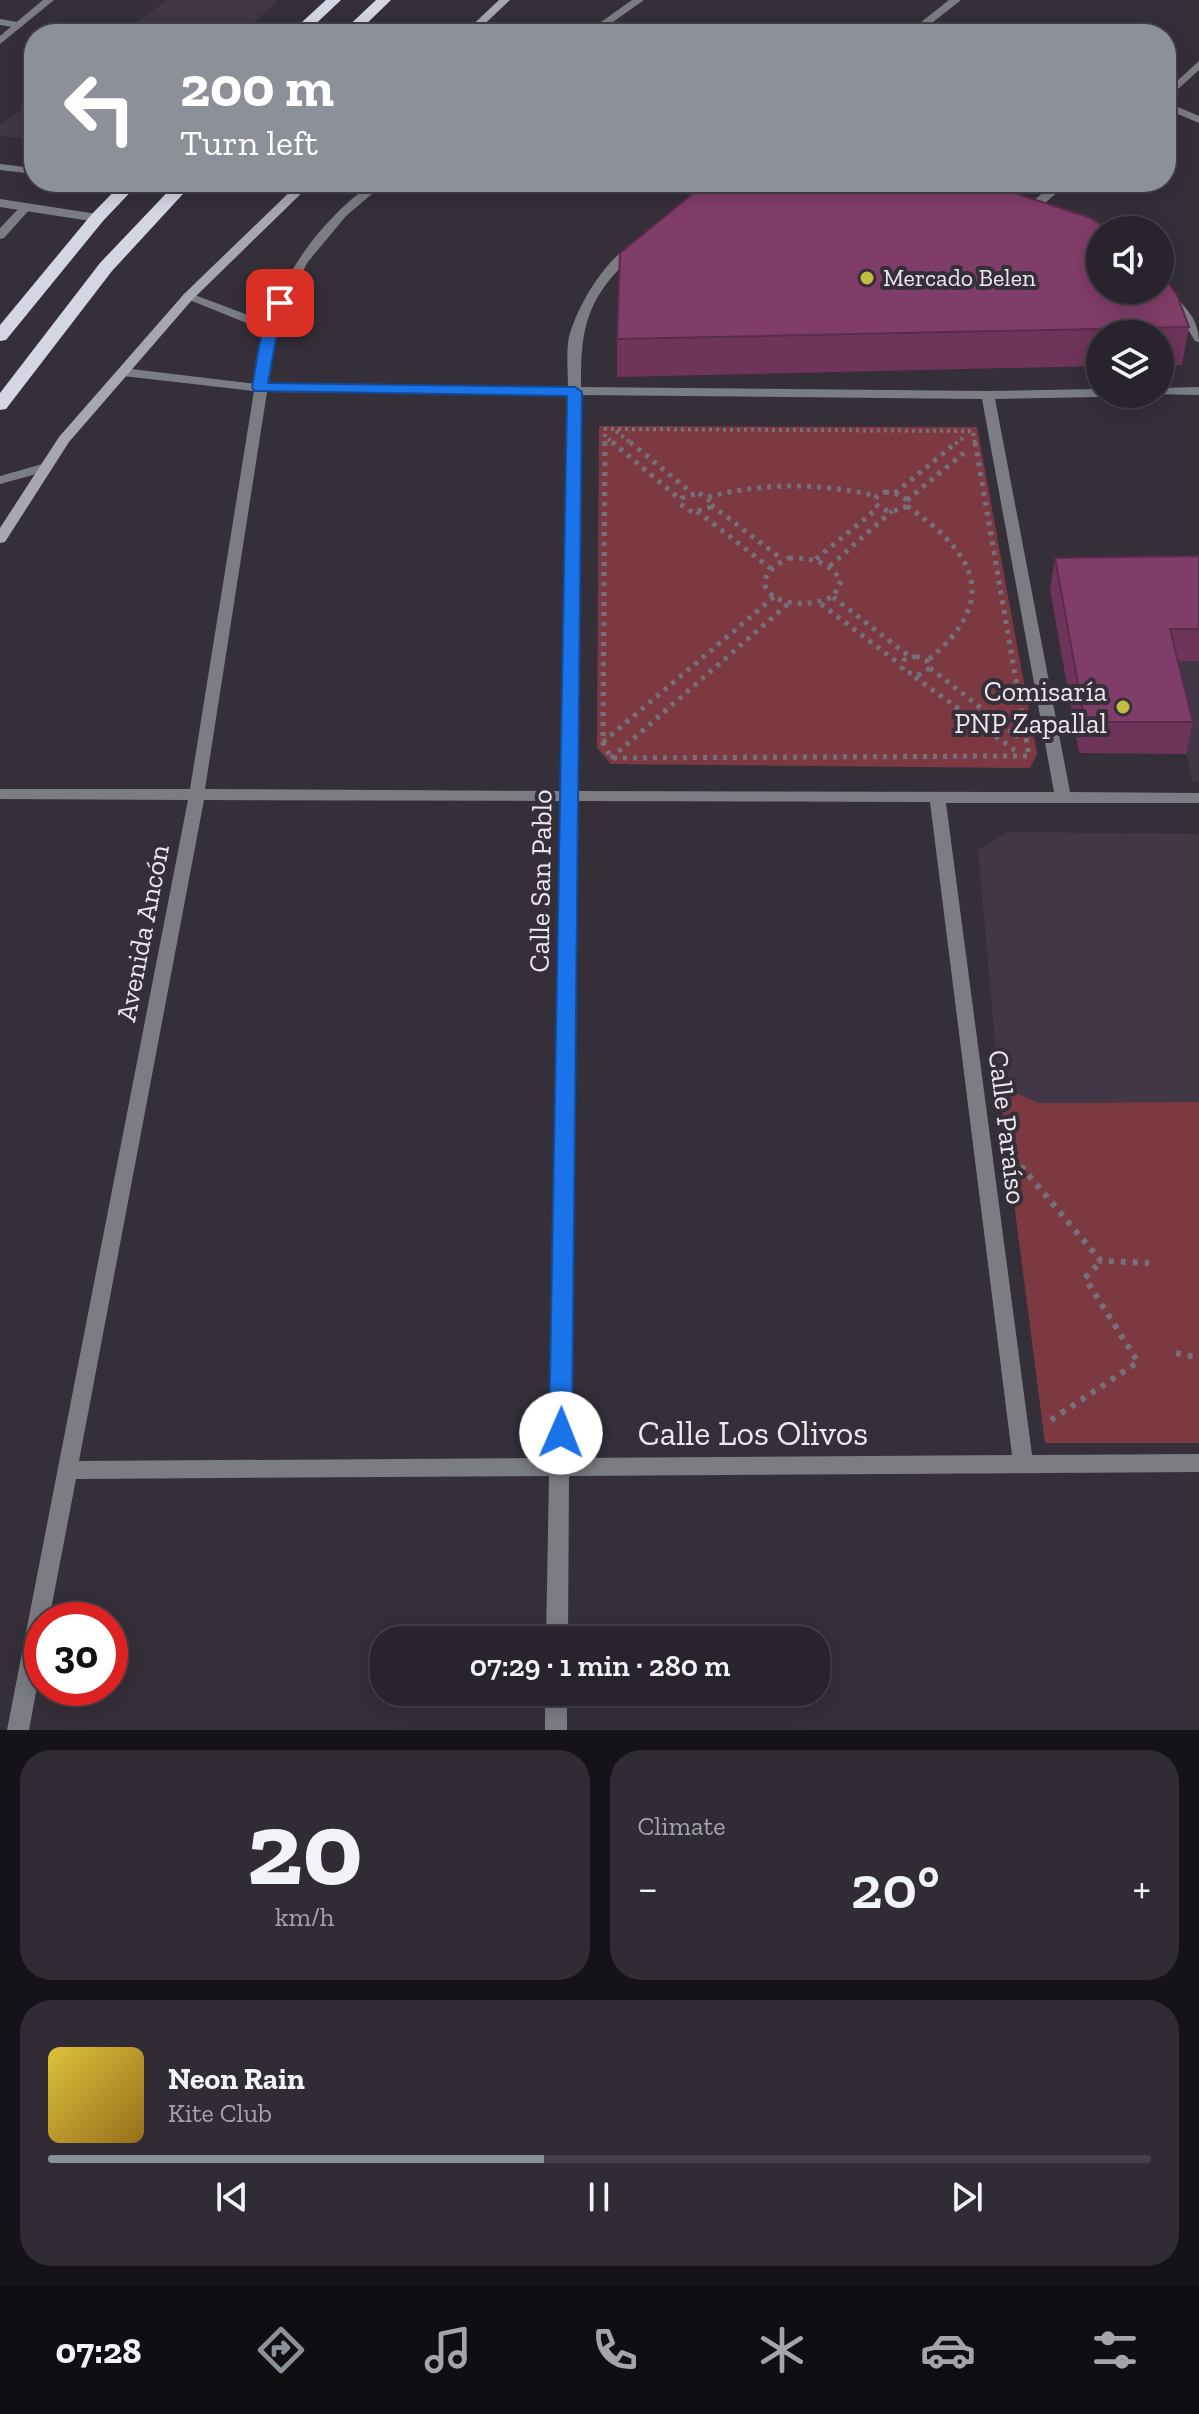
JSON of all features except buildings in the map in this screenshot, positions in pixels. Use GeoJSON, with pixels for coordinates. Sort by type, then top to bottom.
{"type":"FeatureCollection","features":[{"type":"Feature","properties":{"kind":"highway"},"geometry":{"type":"LineString","coordinates":[[307,24],[334,0]]}},
{"type":"Feature","properties":{"kind":"highway"},"geometry":{"type":"LineString","coordinates":[[358,24],[384,0]]}},
{"type":"Feature","properties":{"kind":"highway"},"geometry":{"type":"LineString","coordinates":[[0,336],[122,192]]}},
{"type":"Feature","properties":{"kind":"highway"},"geometry":{"type":"LineString","coordinates":[[0,405],[106,267],[176,192]]}},
{"type":"Feature","properties":{"kind":"main road"},"geometry":{"type":"LineString","coordinates":[[479,24],[505,0]]}},
{"type":"Feature","properties":{"kind":"main road"},"geometry":{"type":"LineString","coordinates":[[0,539],[64,440],[188,297],[297,192]]}},
{"type":"Feature","properties":{"kind":"street"},"geometry":{"type":"LineString","coordinates":[[0,41],[49,0]]}},
{"type":"Feature","properties":{"kind":"street"},"geometry":{"type":"LineString","coordinates":[[604,24],[639,0]]}},
{"type":"Feature","properties":{"kind":"street"},"geometry":{"type":"LineString","coordinates":[[924,24],[956,0]]}},
{"type":"Feature","properties":{"kind":"street"},"geometry":{"type":"LineString","coordinates":[[0,22],[19,25]]}},
{"type":"Feature","properties":{"kind":"street"},"geometry":{"type":"LineString","coordinates":[[1176,87],[1199,64]]}},
{"type":"Feature","properties":{"kind":"street"},"geometry":{"type":"LineString","coordinates":[[1176,110],[1199,120]]}},
{"type":"Feature","properties":{"kind":"street"},"geometry":{"type":"LineString","coordinates":[[0,167],[24,170]]}},
{"type":"Feature","properties":{"kind":"street","name":"Avenida Ancón"},"geometry":{"type":"LineString","coordinates":[[18,1730],[197,794],[271,328],[290,278],[318,237],[366,192]]}},
{"type":"Feature","properties":{"kind":"street"},"geometry":{"type":"LineString","coordinates":[[1031,225],[1017,220],[1051,192]]}},
{"type":"Feature","properties":{"kind":"street"},"geometry":{"type":"LineString","coordinates":[[0,203],[97,218]]}},
{"type":"Feature","properties":{"kind":"street"},"geometry":{"type":"LineString","coordinates":[[0,235],[26,207]]}},
{"type":"Feature","properties":{"kind":"street","name":"Calle San Pablo"},"geometry":{"type":"LineString","coordinates":[[557,1626],[575,339],[589,298],[615,264],[647,237]]}},
{"type":"Feature","properties":{"kind":"street"},"geometry":{"type":"LineString","coordinates":[[188,297],[271,328]]}},
{"type":"Feature","properties":{"kind":"street"},"geometry":{"type":"LineString","coordinates":[[1174,303],[1185,314],[1199,338]]}},
{"type":"Feature","properties":{"kind":"street"},"geometry":{"type":"LineString","coordinates":[[123,372],[260,388],[1086,393]]}},
{"type":"Feature","properties":{"kind":"street"},"geometry":{"type":"LineString","coordinates":[[1174,392],[1199,391]]}},
{"type":"Feature","properties":{"kind":"street"},"geometry":{"type":"LineString","coordinates":[[988,395],[1063,797]]}},
{"type":"Feature","properties":{"kind":"street"},"geometry":{"type":"LineString","coordinates":[[0,480],[46,467]]}},
{"type":"Feature","properties":{"kind":"street"},"geometry":{"type":"LineString","coordinates":[[0,794],[1199,798]]}},
{"type":"Feature","properties":{"kind":"street","name":"Calle Paraíso"},"geometry":{"type":"LineString","coordinates":[[937,796],[1023,1465]]}},
{"type":"Feature","properties":{"kind":"street","name":"Calle Los Olivos"},"geometry":{"type":"LineString","coordinates":[[66,1470],[1199,1463]]}},
{"type":"Feature","properties":{"kind":"street"},"geometry":{"type":"LineString","coordinates":[[556,1706],[556,1730]]}},
{"type":"Feature","properties":{"kind":"path"},"geometry":{"type":"LineString","coordinates":[[611,758],[603,743],[605,429],[973,431]]}},
{"type":"Feature","properties":{"kind":"path"},"geometry":{"type":"LineString","coordinates":[[615,430],[693,494],[708,497],[736,488],[786,481],[819,483],[877,496],[895,493],[973,431]]}},
{"type":"Feature","properties":{"kind":"path"},"geometry":{"type":"LineString","coordinates":[[611,758],[1029,756],[973,431]]}},
{"type":"Feature","properties":{"kind":"path"},"geometry":{"type":"LineString","coordinates":[[605,437],[681,500],[684,509],[697,511],[770,568]]}},
{"type":"Feature","properties":{"kind":"path"},"geometry":{"type":"LineString","coordinates":[[830,566],[975,444]]}},
{"type":"Feature","properties":{"kind":"path"},"geometry":{"type":"LineString","coordinates":[[833,597],[910,657],[927,661],[950,644],[964,621],[971,599],[971,575],[959,550],[895,493]]}},
{"type":"Feature","properties":{"kind":"path"},"geometry":{"type":"LineString","coordinates":[[681,500],[693,494]]}},
{"type":"Feature","properties":{"kind":"path"},"geometry":{"type":"LineString","coordinates":[[877,496],[874,502],[878,508],[892,511]]}},
{"type":"Feature","properties":{"kind":"path"},"geometry":{"type":"LineString","coordinates":[[708,497],[711,505],[783,560]]}},
{"type":"Feature","properties":{"kind":"path"},"geometry":{"type":"LineString","coordinates":[[697,511],[711,505]]}},
{"type":"Feature","properties":{"kind":"path"},"geometry":{"type":"LineString","coordinates":[[815,560],[878,508]]}},
{"type":"Feature","properties":{"kind":"path"},"geometry":{"type":"LineString","coordinates":[[783,560],[815,560],[830,566],[841,581],[833,597],[821,604],[804,606],[788,604],[766,589],[763,579],[770,568],[783,560]]}},
{"type":"Feature","properties":{"kind":"path"},"geometry":{"type":"LineString","coordinates":[[603,743],[774,597]]}},
{"type":"Feature","properties":{"kind":"path"},"geometry":{"type":"LineString","coordinates":[[611,758],[788,604]]}},
{"type":"Feature","properties":{"kind":"path"},"geometry":{"type":"LineString","coordinates":[[821,604],[901,665],[904,672],[915,676],[1022,756]]}},
{"type":"Feature","properties":{"kind":"path"},"geometry":{"type":"LineString","coordinates":[[901,665],[910,657]]}},
{"type":"Feature","properties":{"kind":"path"},"geometry":{"type":"LineString","coordinates":[[927,661],[930,668],[1026,744]]}},
{"type":"Feature","properties":{"kind":"path"},"geometry":{"type":"LineString","coordinates":[[915,676],[925,674],[930,668]]}},
{"type":"Feature","properties":{"kind":"path"},"geometry":{"type":"LineString","coordinates":[[1018,1175],[1016,1160],[1101,1261],[1149,1263]]}},
{"type":"Feature","properties":{"kind":"path"},"geometry":{"type":"LineString","coordinates":[[1017,1419],[1050,1421],[1138,1362],[1085,1278],[1101,1261]]}},
{"type":"Feature","properties":{"kind":"path"},"geometry":{"type":"LineString","coordinates":[[1176,1353],[1199,1358]]}},
{"type":"Feature","properties":{"kind":"path"},"geometry":{"type":"LineString","coordinates":[[1048,1405],[1051,1434]]}},
{"type":"Feature","properties":{"kind":"shaded area"},"geometry":{"type":"Polygon","coordinates":[[[167,0],[278,0],[253,24],[135,24],[167,0]]]}},
{"type":"Feature","properties":{"kind":"shaded area"},"geometry":{"type":"Polygon","coordinates":[[[24,107],[24,140],[0,135],[0,125],[24,107]]]}},
{"type":"Feature","properties":{"kind":"shaded area"},"geometry":{"type":"Polygon","coordinates":[[[599,426],[977,427],[1037,754],[1030,768],[611,764],[597,748],[599,426]]]}},
{"type":"Feature","properties":{"kind":"shaded area"},"geometry":{"type":"Polygon","coordinates":[[[1163,660],[1199,661],[1199,782],[1193,782],[1163,660]]]}},
{"type":"Feature","properties":{"kind":"shaded area"},"geometry":{"type":"Polygon","coordinates":[[[1007,832],[1199,834],[1199,1102],[1039,1103],[999,1086],[978,850],[1007,832]]]}},
{"type":"Feature","properties":{"kind":"shaded area"},"geometry":{"type":"Polygon","coordinates":[[[999,1086],[1039,1103],[1199,1102],[1199,1443],[1045,1443],[999,1086]]]}},
{"type":"Feature","properties":{"kind":"place","name":"Mercado Belen"},"geometry":{"type":"Point","coordinates":[867,278]}},
{"type":"Feature","properties":{"kind":"place","name":"Comisaría PNP Zapallal"},"geometry":{"type":"Point","coordinates":[1123,707]}},
{"type":"Feature","properties":{"kind":"route"},"geometry":{"type":"LineString","coordinates":[[280,303],[271,328],[260,388],[575,392],[561,1433]]}}]}
